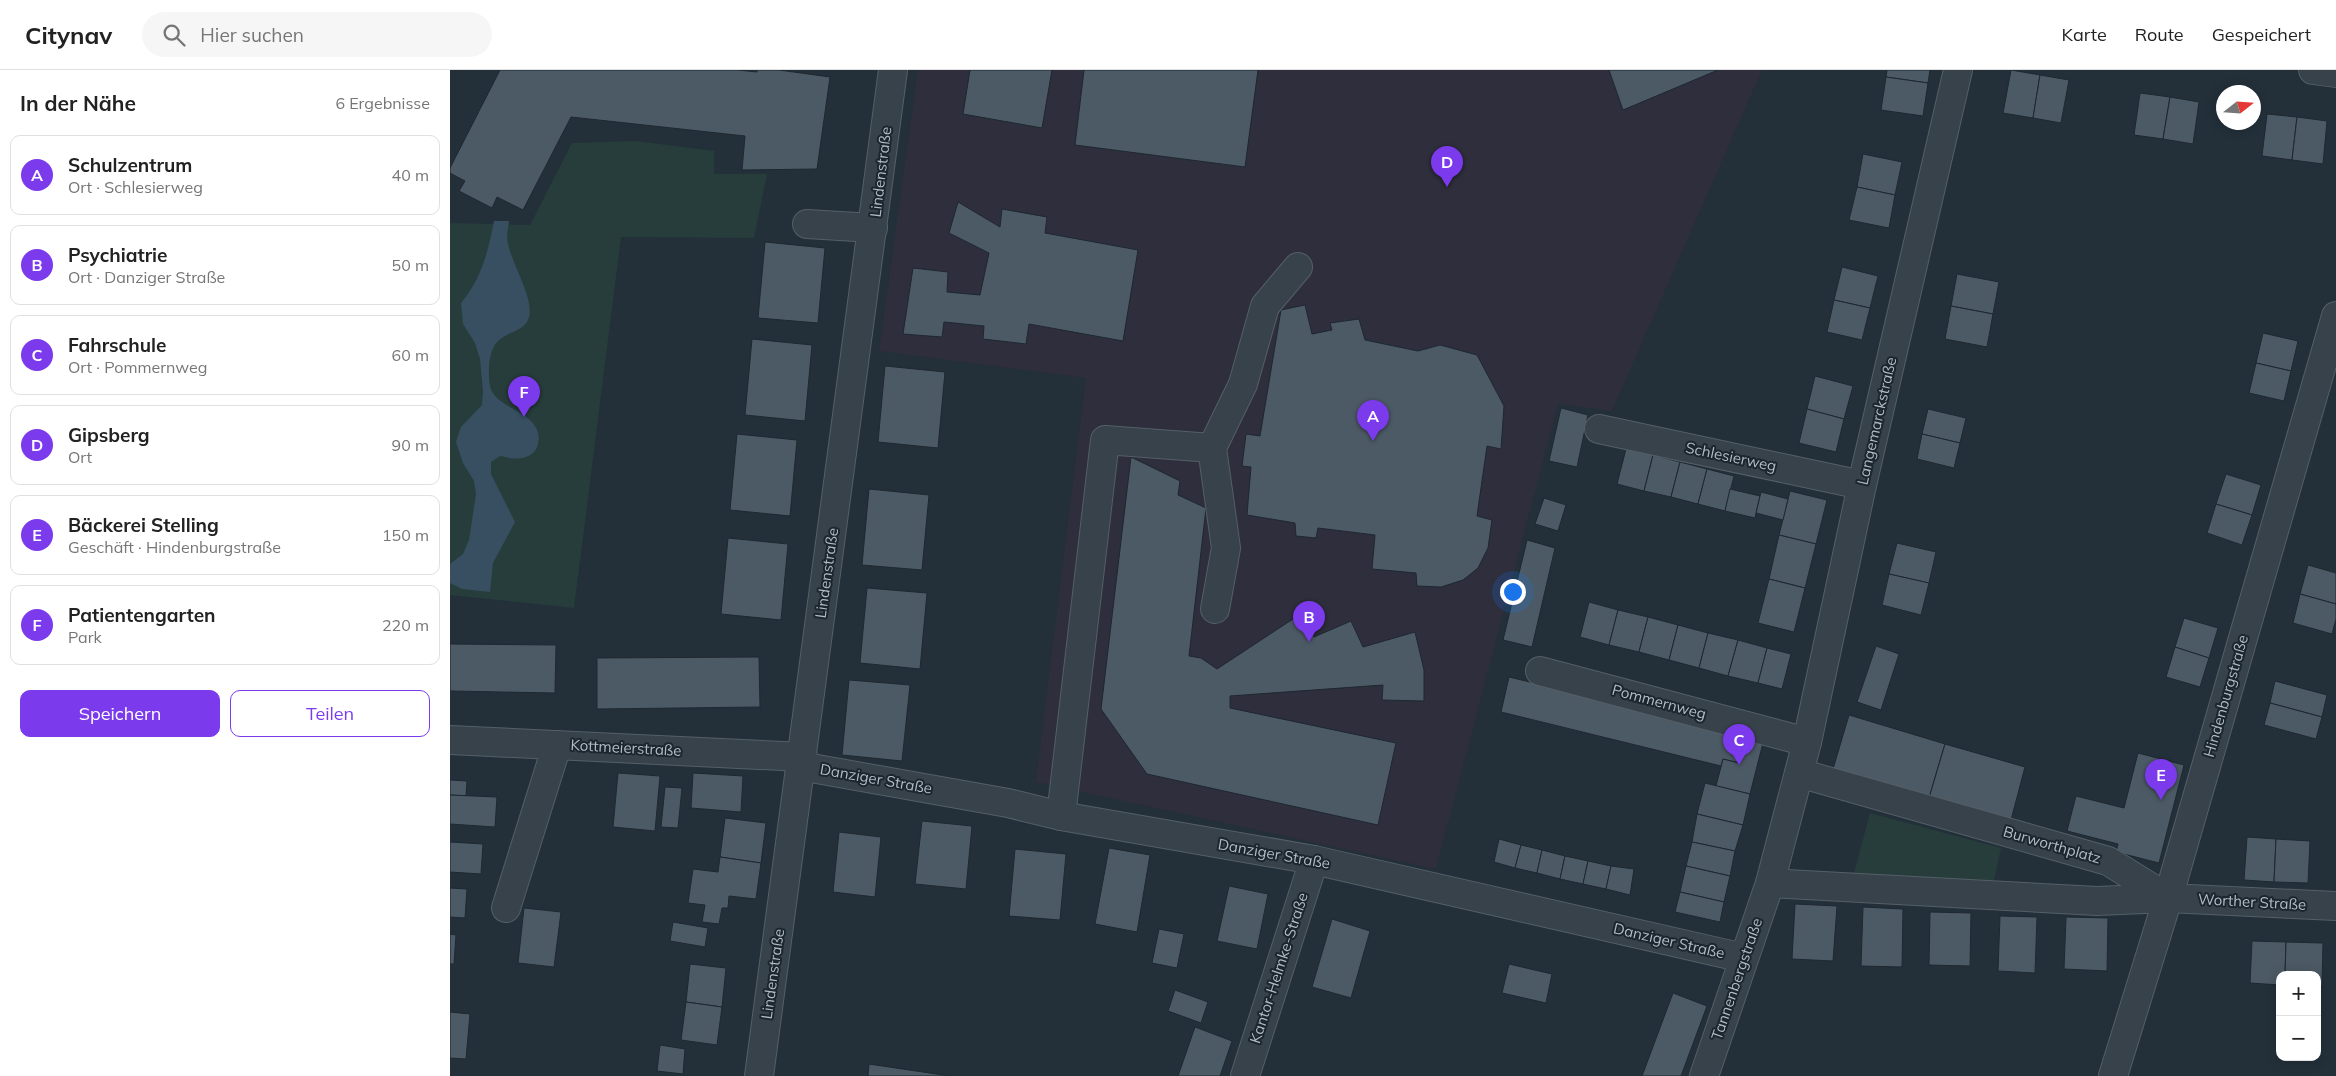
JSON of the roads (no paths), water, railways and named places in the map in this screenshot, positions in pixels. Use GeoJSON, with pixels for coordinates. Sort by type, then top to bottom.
{"type":"FeatureCollection","features":[{"type":"Feature","properties":{"kind":"street","name":"Lindenstraße"},"geometry":{"type":"LineString","coordinates":[[759,1076],[893,70]]}},
{"type":"Feature","properties":{"kind":"street","name":"Langemarckstraße"},"geometry":{"type":"LineString","coordinates":[[1799,773],[1862,485],[1958,70]]}},
{"type":"Feature","properties":{"kind":"street"},"geometry":{"type":"LineString","coordinates":[[2313,70],[2336,73]]}},
{"type":"Feature","properties":{"kind":"street"},"geometry":{"type":"LineString","coordinates":[[807,224],[873,228]]}},
{"type":"Feature","properties":{"kind":"street"},"geometry":{"type":"LineString","coordinates":[[1215,609],[1226,548],[1212,448],[1243,384],[1265,306],[1298,267]]}},
{"type":"Feature","properties":{"kind":"street","name":"Hindenburgstraße"},"geometry":{"type":"LineString","coordinates":[[2113,1076],[2168,898],[2336,316]]}},
{"type":"Feature","properties":{"kind":"street","name":"Schlesierweg"},"geometry":{"type":"LineString","coordinates":[[1599,429],[1862,485]]}},
{"type":"Feature","properties":{"kind":"street"},"geometry":{"type":"LineString","coordinates":[[1061,816],[1105,440],[1212,448]]}},
{"type":"Feature","properties":{"kind":"street","name":"Pommernweg"},"geometry":{"type":"LineString","coordinates":[[1540,671],[1807,742]]}},
{"type":"Feature","properties":{"kind":"street","name":"Kottmeierstraße"},"geometry":{"type":"LineString","coordinates":[[450,740],[802,761]]}},
{"type":"Feature","properties":{"kind":"street"},"geometry":{"type":"LineString","coordinates":[[506,908],[557,745]]}},
{"type":"Feature","properties":{"kind":"street","name":"Danziger Straße"},"geometry":{"type":"LineString","coordinates":[[802,761],[1008,803],[1061,816],[1314,860],[1744,958]]}},
{"type":"Feature","properties":{"kind":"street"},"geometry":{"type":"LineString","coordinates":[[1799,773],[1770,883],[2097,901],[2168,898]]}},
{"type":"Feature","properties":{"kind":"street","name":"Burworthplatz"},"geometry":{"type":"LineString","coordinates":[[1799,773],[2108,861],[2168,898]]}},
{"type":"Feature","properties":{"kind":"street","name":"Kantor-Helmke-Straße"},"geometry":{"type":"LineString","coordinates":[[1245,1076],[1314,860]]}},
{"type":"Feature","properties":{"kind":"street","name":"Tannenbergstraße"},"geometry":{"type":"LineString","coordinates":[[1704,1076],[1770,883]]}},
{"type":"Feature","properties":{"kind":"street","name":"Worther Straße"},"geometry":{"type":"LineString","coordinates":[[2168,898],[2336,906]]}},
{"type":"Feature","properties":{"kind":"place","name":"Gipsberg"},"geometry":{"type":"Point","coordinates":[1447,187]}},
{"type":"Feature","properties":{"kind":"place","name":"Patientengarten"},"geometry":{"type":"Point","coordinates":[524,417]}},
{"type":"Feature","properties":{"kind":"place","name":"Schulzentrum"},"geometry":{"type":"Point","coordinates":[1373,441]}},
{"type":"Feature","properties":{"kind":"place","name":"Psychiatrie"},"geometry":{"type":"Point","coordinates":[1309,642]}},
{"type":"Feature","properties":{"kind":"place","name":"Fahrschule"},"geometry":{"type":"Point","coordinates":[1739,765]}},
{"type":"Feature","properties":{"kind":"place","name":"Bäckerei Stelling"},"geometry":{"type":"Point","coordinates":[2161,800]}}]}
